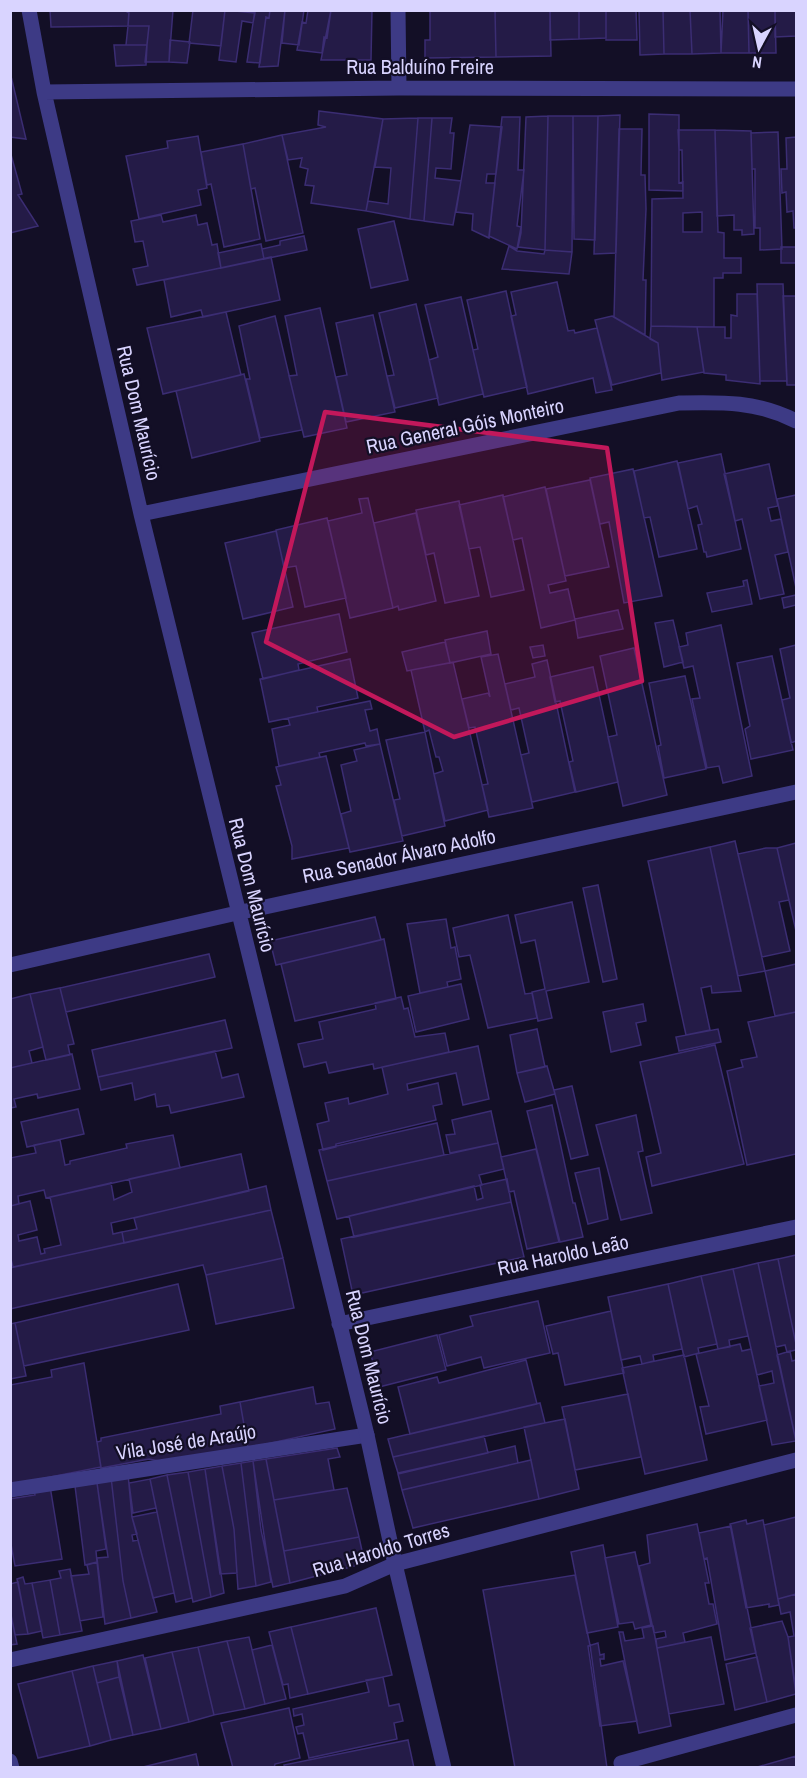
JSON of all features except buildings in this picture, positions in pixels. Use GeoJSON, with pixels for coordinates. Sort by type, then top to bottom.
{"type":"FeatureCollection","features":[{"type":"Feature","properties":{"kind":"street","name":"Rua Dom Maurício"},"geometry":{"type":"LineString","coordinates":[[29,10],[44,92],[141,514],[237,913],[367,1435],[395,1564],[444,1767]]}},
{"type":"Feature","properties":{"kind":"street"},"geometry":{"type":"LineString","coordinates":[[398,10],[399,88]]}},
{"type":"Feature","properties":{"kind":"street","name":"Rua Balduíno Freire"},"geometry":{"type":"LineString","coordinates":[[44,92],[399,88],[796,89]]}},
{"type":"Feature","properties":{"kind":"street","name":"Rua General Góis Monteiro"},"geometry":{"type":"LineString","coordinates":[[141,514],[679,403],[739,402],[778,412],[796,421]]}},
{"type":"Feature","properties":{"kind":"street","name":"Rua Senador Álvaro Adolfo"},"geometry":{"type":"LineString","coordinates":[[10,965],[237,913],[796,792]]}},
{"type":"Feature","properties":{"kind":"street","name":"Rua Haroldo Leão"},"geometry":{"type":"LineString","coordinates":[[339,1324],[796,1227]]}},
{"type":"Feature","properties":{"kind":"street","name":"Vila José de Araújo"},"geometry":{"type":"LineString","coordinates":[[10,1490],[367,1435]]}},
{"type":"Feature","properties":{"kind":"street","name":"Rua Haroldo Torres"},"geometry":{"type":"LineString","coordinates":[[10,1660],[345,1587],[395,1564],[796,1460]]}},
{"type":"Feature","properties":{"kind":"street"},"geometry":{"type":"LineString","coordinates":[[621,1763],[796,1715]]}},
{"type":"Feature","properties":{"kind":"street"},"geometry":{"type":"LineString","coordinates":[[10,1761],[12,1767]]}},
{"type":"Feature","properties":{"kind":"highlighted area"},"geometry":{"type":"Polygon","coordinates":[[[325,412],[607,448],[642,681],[454,737],[266,642],[325,412]]]}}]}
